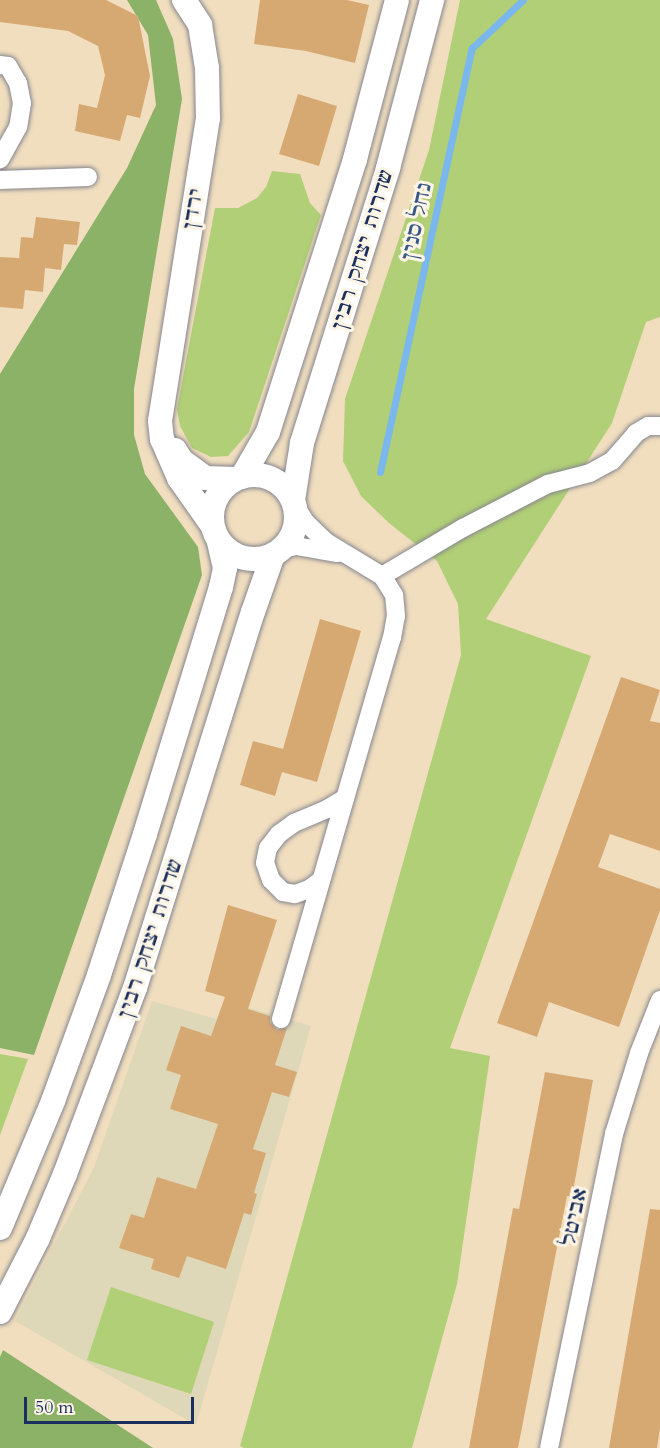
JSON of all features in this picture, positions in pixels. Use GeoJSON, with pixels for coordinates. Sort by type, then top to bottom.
{"type":"FeatureCollection","features":[{"type":"Feature","properties":{"kind":"main road","name":"ירדן"},"geometry":{"type":"LineString","coordinates":[[184,0],[200,25],[207,68],[208,118],[160,421],[162,439],[179,478],[215,533]]}},
{"type":"Feature","properties":{"kind":"main road","name":"שדרות יצחק רבין"},"geometry":{"type":"LineString","coordinates":[[238,478],[268,432],[355,159],[397,0]]}},
{"type":"Feature","properties":{"kind":"main road","name":"שדרות יצחק רבין"},"geometry":{"type":"LineString","coordinates":[[294,503],[302,443],[388,168],[432,0]]}},
{"type":"Feature","properties":{"kind":"main road"},"geometry":{"type":"LineString","coordinates":[[160,421],[182,461],[191,470],[205,478],[264,476],[279,483],[294,503],[297,523],[292,537],[278,552],[252,560],[237,557],[215,533],[212,510],[217,496],[238,478]]}},
{"type":"Feature","properties":{"kind":"main road","name":"שדרות יצחק רבין"},"geometry":{"type":"LineString","coordinates":[[0,1228],[57,1091],[99,975],[152,813],[219,596],[225,568],[215,533]]}},
{"type":"Feature","properties":{"kind":"main road","name":"שדרות יצחק רבין"},"geometry":{"type":"LineString","coordinates":[[0,1312],[38,1238],[65,1174],[135,988],[253,612],[278,552]]}},
{"type":"Feature","properties":{"kind":"street"},"geometry":{"type":"LineString","coordinates":[[0,65],[8,66],[18,83],[22,103],[18,127],[0,159]]}},
{"type":"Feature","properties":{"kind":"street"},"geometry":{"type":"LineString","coordinates":[[0,180],[88,177]]}},
{"type":"Feature","properties":{"kind":"street"},"geometry":{"type":"LineString","coordinates":[[382,576],[463,528],[548,484],[590,473],[612,461],[636,433],[648,426],[660,426]]}},
{"type":"Feature","properties":{"kind":"street"},"geometry":{"type":"LineString","coordinates":[[281,1019],[392,638],[396,616],[394,595],[382,576],[319,536],[306,523],[294,503]]}},
{"type":"Feature","properties":{"kind":"street"},"geometry":{"type":"LineString","coordinates":[[278,552],[296,546],[345,554]]}},
{"type":"Feature","properties":{"kind":"street"},"geometry":{"type":"LineString","coordinates":[[320,881],[309,889],[294,894],[284,892],[271,880],[265,864],[268,848],[279,834],[294,823],[327,809],[345,798]]}},
{"type":"Feature","properties":{"kind":"street","name":"אביטל"},"geometry":{"type":"LineString","coordinates":[[549,1448],[614,1134],[639,1053],[660,1000]]}},
{"type":"Feature","properties":{"kind":"shaded area"},"geometry":{"type":"Polygon","coordinates":[[[152,1001],[228,1022],[236,1004],[311,1026],[196,1425],[15,1321],[94,1167],[152,1001]]]}},
{"type":"Feature","properties":{"kind":"green space"},"geometry":{"type":"Polygon","coordinates":[[[127,0],[156,0],[173,39],[182,99],[134,389],[134,435],[145,474],[198,547],[202,575],[34,1055],[0,1048],[0,374],[127,168],[156,105],[148,35],[127,0]]]}},
{"type":"Feature","properties":{"kind":"green space"},"geometry":{"type":"Polygon","coordinates":[[[460,0],[660,0],[660,317],[646,322],[612,423],[486,619],[591,656],[450,1048],[490,1056],[457,1284],[412,1448],[244,1448],[240,1446],[461,655],[458,604],[437,561],[389,523],[361,496],[343,461],[345,399],[429,150],[460,0]]]}},
{"type":"Feature","properties":{"kind":"green space"},"geometry":{"type":"Polygon","coordinates":[[[272,171],[300,174],[310,203],[321,215],[249,432],[228,456],[211,457],[192,448],[180,426],[177,409],[215,208],[238,208],[257,198],[266,187],[272,171]]]}},
{"type":"Feature","properties":{"kind":"green space"},"geometry":{"type":"Polygon","coordinates":[[[0,1054],[28,1059],[0,1135],[0,1054]]]}},
{"type":"Feature","properties":{"kind":"green space"},"geometry":{"type":"Polygon","coordinates":[[[111,1287],[214,1322],[191,1394],[87,1360],[111,1287]]]}},
{"type":"Feature","properties":{"kind":"green space"},"geometry":{"type":"Polygon","coordinates":[[[3,1350],[153,1448],[0,1448],[0,1357],[3,1350]]]}},
{"type":"Feature","properties":{"kind":"building"},"geometry":{"type":"Polygon","coordinates":[[[0,0],[106,0],[138,16],[150,76],[140,118],[127,115],[120,141],[75,131],[79,104],[97,108],[105,75],[98,46],[68,31],[0,22],[0,0]]]}},
{"type":"Feature","properties":{"kind":"building"},"geometry":{"type":"Polygon","coordinates":[[[260,0],[347,0],[369,5],[355,63],[306,51],[254,44],[260,0]]]}},
{"type":"Feature","properties":{"kind":"building"},"geometry":{"type":"Polygon","coordinates":[[[298,94],[337,106],[319,166],[279,154],[298,94]]]}},
{"type":"Feature","properties":{"kind":"building"},"geometry":{"type":"Polygon","coordinates":[[[36,217],[80,222],[77,245],[64,244],[61,270],[45,268],[43,292],[25,290],[23,309],[0,307],[0,257],[19,258],[21,237],[33,238],[36,217]]]}},
{"type":"Feature","properties":{"kind":"building"},"geometry":{"type":"Polygon","coordinates":[[[320,619],[361,631],[317,782],[282,772],[275,796],[240,785],[253,741],[283,749],[320,619]]]}},
{"type":"Feature","properties":{"kind":"building"},"geometry":{"type":"Polygon","coordinates":[[[621,677],[660,690],[650,721],[660,723],[660,851],[610,834],[598,867],[660,889],[660,910],[619,1027],[549,1002],[537,1037],[497,1023],[621,677]]]}},
{"type":"Feature","properties":{"kind":"building"},"geometry":{"type":"Polygon","coordinates":[[[228,905],[277,920],[248,1009],[270,1016],[270,1022],[277,1030],[287,1028],[275,1065],[297,1072],[289,1097],[272,1092],[253,1149],[266,1153],[254,1193],[257,1194],[251,1215],[244,1213],[226,1269],[187,1256],[179,1278],[151,1269],[154,1259],[119,1248],[131,1214],[144,1218],[157,1177],[196,1189],[218,1124],[170,1109],[181,1075],[166,1070],[181,1026],[211,1036],[225,997],[205,991],[228,905]]]}},
{"type":"Feature","properties":{"kind":"building"},"geometry":{"type":"Polygon","coordinates":[[[545,1072],[593,1080],[572,1197],[567,1196],[518,1448],[469,1448],[513,1208],[519,1209],[545,1072]]]}},
{"type":"Feature","properties":{"kind":"building"},"geometry":{"type":"Polygon","coordinates":[[[650,1209],[660,1210],[660,1428],[657,1448],[609,1448],[650,1209]]]}},
{"type":"Feature","properties":{"kind":"waterway","name":"נחל סנין"},"geometry":{"type":"LineString","coordinates":[[380,472],[472,48],[523,0]]}}]}
